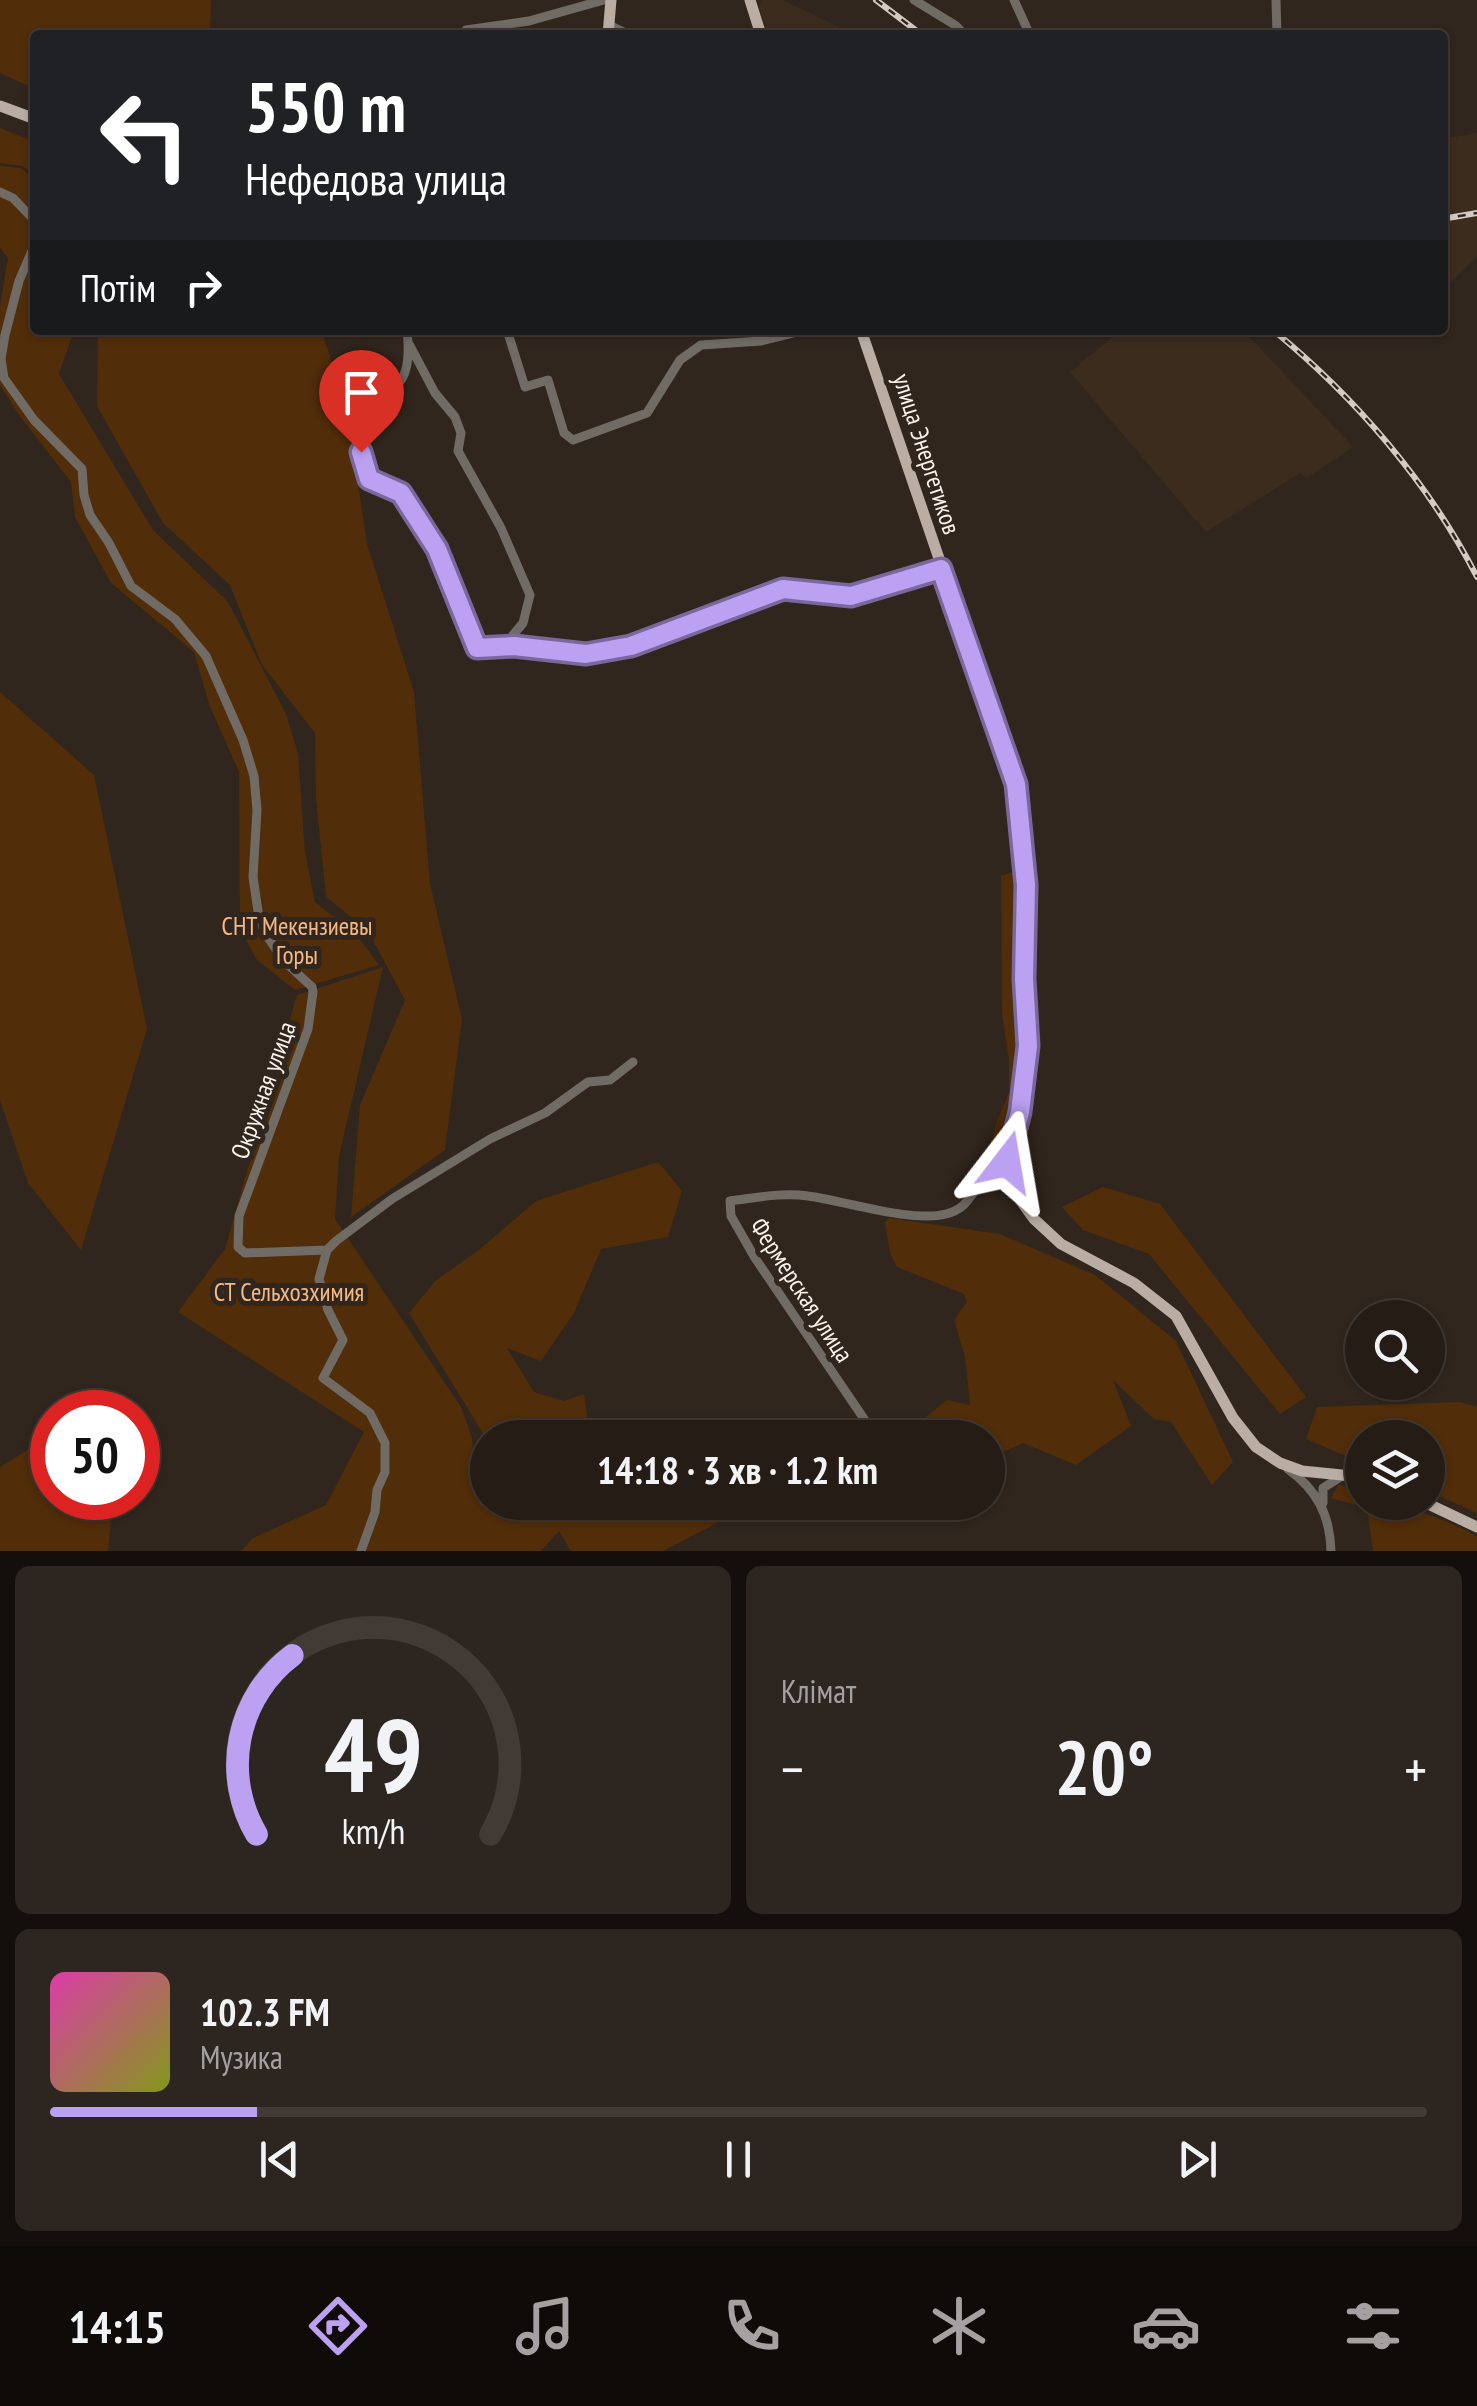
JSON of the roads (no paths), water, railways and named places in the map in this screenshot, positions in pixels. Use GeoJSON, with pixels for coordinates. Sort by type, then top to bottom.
{"type":"FeatureCollection","features":[{"type":"Feature","properties":{"kind":"main road"},"geometry":{"type":"LineString","coordinates":[[608,0],[608,30]]}},
{"type":"Feature","properties":{"kind":"main road"},"geometry":{"type":"LineString","coordinates":[[750,0],[760,30]]}},
{"type":"Feature","properties":{"kind":"main road"},"geometry":{"type":"LineString","coordinates":[[0,106],[30,118]]}},
{"type":"Feature","properties":{"kind":"main road","name":"улица Энергетиков"},"geometry":{"type":"LineString","coordinates":[[863,335],[1016,784],[1026,885],[1024,979],[1028,1046],[1020,1112],[1003,1176]]}},
{"type":"Feature","properties":{"kind":"main road"},"geometry":{"type":"LineString","coordinates":[[1003,1176],[1022,1204],[1061,1244],[1134,1283],[1176,1316],[1233,1418],[1256,1447],[1280,1463],[1302,1471],[1345,1476]]}},
{"type":"Feature","properties":{"kind":"main road"},"geometry":{"type":"LineString","coordinates":[[1445,1512],[1477,1527]]}},
{"type":"Feature","properties":{"kind":"street"},"geometry":{"type":"LineString","coordinates":[[466,30],[529,21],[608,0]]}},
{"type":"Feature","properties":{"kind":"street"},"geometry":{"type":"LineString","coordinates":[[914,0],[960,30]]}},
{"type":"Feature","properties":{"kind":"street"},"geometry":{"type":"LineString","coordinates":[[1014,0],[1028,30]]}},
{"type":"Feature","properties":{"kind":"street"},"geometry":{"type":"LineString","coordinates":[[1276,0],[1277,30]]}},
{"type":"Feature","properties":{"kind":"street"},"geometry":{"type":"LineString","coordinates":[[0,192],[14,198],[30,216]]}},
{"type":"Feature","properties":{"kind":"street","name":"Окружная улица"},"geometry":{"type":"LineString","coordinates":[[30,256],[5,335],[1,359],[4,378],[34,420],[82,469],[90,515],[110,543],[131,586],[176,618],[206,656],[243,740],[254,776],[258,810],[253,877],[259,918],[273,946],[313,992],[308,1029],[240,1216],[238,1247],[245,1252],[327,1250]]}},
{"type":"Feature","properties":{"kind":"street"},"geometry":{"type":"LineString","coordinates":[[509,335],[525,387],[548,380],[564,433],[574,440],[648,413],[680,360],[702,345],[761,341],[786,335]]}},
{"type":"Feature","properties":{"kind":"street"},"geometry":{"type":"LineString","coordinates":[[408,336],[435,393],[455,418],[461,433],[458,451],[502,528],[530,595],[523,623],[513,635],[514,646]]}},
{"type":"Feature","properties":{"kind":"street"},"geometry":{"type":"LineString","coordinates":[[408,336],[407,368],[400,383],[356,418],[361,452],[369,479],[401,493],[437,549],[477,648],[514,646],[586,654],[631,646],[783,589],[851,596],[941,569]]}},
{"type":"Feature","properties":{"kind":"street"},"geometry":{"type":"LineString","coordinates":[[362,1551],[385,1472],[386,1453],[382,1434],[370,1413],[324,1378],[343,1340],[319,1279],[327,1250],[392,1200],[490,1139],[545,1113],[588,1082],[610,1080],[633,1062]]}},
{"type":"Feature","properties":{"kind":"street","name":"Фермерская улица"},"geometry":{"type":"LineString","coordinates":[[865,1420],[755,1258],[731,1216],[730,1201],[797,1195],[876,1210],[940,1216],[957,1211],[972,1198],[982,1178],[1003,1176]]}},
{"type":"Feature","properties":{"kind":"street"},"geometry":{"type":"LineString","coordinates":[[1280,1463],[1307,1486],[1325,1510]]}},
{"type":"Feature","properties":{"kind":"street"},"geometry":{"type":"LineString","coordinates":[[1331,1551],[1321,1496],[1323,1488],[1342,1476]]}},
{"type":"Feature","properties":{"kind":"railway"},"geometry":{"type":"LineString","coordinates":[[876,0],[915,30]]}},
{"type":"Feature","properties":{"kind":"railway"},"geometry":{"type":"LineString","coordinates":[[1448,218],[1477,213]]}},
{"type":"Feature","properties":{"kind":"railway"},"geometry":{"type":"LineString","coordinates":[[1279,335],[1333,384],[1388,443],[1436,508],[1477,577]]}},
{"type":"Feature","properties":{"kind":"park label","name":"СНТ Мекензиевы Горы"},"geometry":{"type":"Point","coordinates":[297,940]}},
{"type":"Feature","properties":{"kind":"park label","name":"СТ Сельхозхимия"},"geometry":{"type":"Point","coordinates":[289,1292]}}]}
